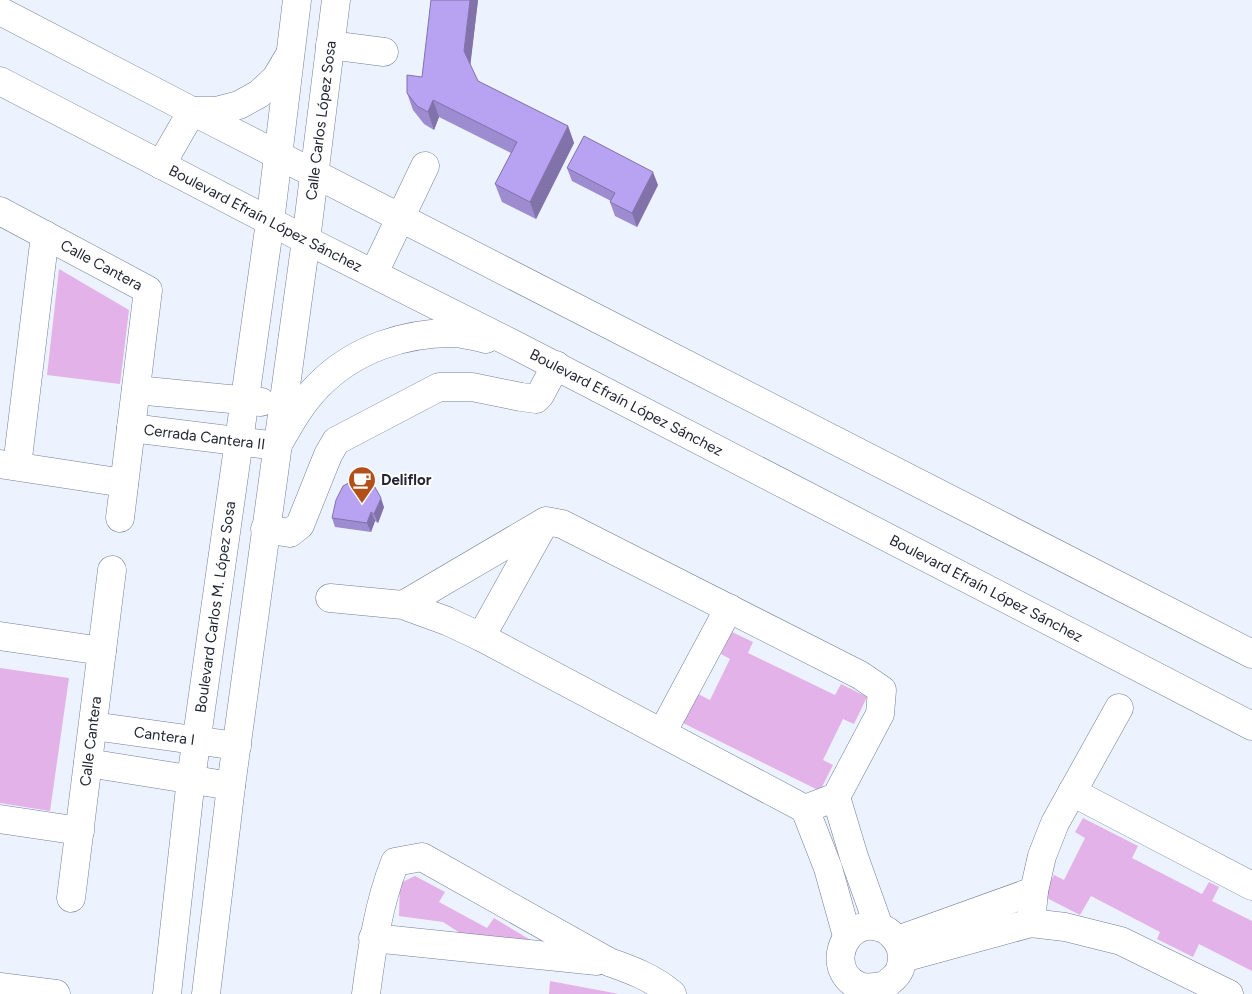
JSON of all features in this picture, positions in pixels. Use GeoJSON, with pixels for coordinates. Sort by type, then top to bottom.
{"type":"FeatureCollection","features":[{"type":"Feature","properties":{"kind":"street"},"geometry":{"type":"LineString","coordinates":[[270,222],[297,0]]}},
{"type":"Feature","properties":{"kind":"street","name":"Calle Carlos López Sosa"},"geometry":{"type":"LineString","coordinates":[[306,240],[336,0]]}},
{"type":"Feature","properties":{"kind":"street"},"geometry":{"type":"LineString","coordinates":[[0,10],[192,111],[1252,654]]}},
{"type":"Feature","properties":{"kind":"street"},"geometry":{"type":"LineString","coordinates":[[330,45],[384,52]]}},
{"type":"Feature","properties":{"kind":"street"},"geometry":{"type":"LineString","coordinates":[[192,111],[216,111],[239,105],[259,94],[276,78],[291,53]]}},
{"type":"Feature","properties":{"kind":"street","name":"Boulevard Efraín López Sánchez"},"geometry":{"type":"LineString","coordinates":[[0,81],[270,222],[556,365],[1252,726]]}},
{"type":"Feature","properties":{"kind":"street"},"geometry":{"type":"LineString","coordinates":[[161,165],[192,111]]}},
{"type":"Feature","properties":{"kind":"street"},"geometry":{"type":"LineString","coordinates":[[374,274],[425,166]]}},
{"type":"Feature","properties":{"kind":"street"},"geometry":{"type":"LineString","coordinates":[[0,211],[45,235]]}},
{"type":"Feature","properties":{"kind":"street","name":"Boulevard Carlos M. López Sosa"},"geometry":{"type":"LineString","coordinates":[[166,994],[191,779],[270,222]]}},
{"type":"Feature","properties":{"kind":"street","name":"Calle Cantera"},"geometry":{"type":"LineString","coordinates":[[45,235],[148,290],[136,390],[124,483],[9,465],[45,235]]}},
{"type":"Feature","properties":{"kind":"street"},"geometry":{"type":"LineString","coordinates":[[206,994],[265,529],[306,240]]}},
{"type":"Feature","properties":{"kind":"street"},"geometry":{"type":"LineString","coordinates":[[277,446],[294,416],[317,386],[347,362],[382,344],[419,335],[458,333],[517,346]]}},
{"type":"Feature","properties":{"kind":"street"},"geometry":{"type":"LineString","coordinates":[[265,529],[290,533],[300,525],[328,455],[336,441],[439,387],[472,387],[536,399],[556,365]]}},
{"type":"Feature","properties":{"kind":"street"},"geometry":{"type":"LineString","coordinates":[[136,390],[282,404]]}},
{"type":"Feature","properties":{"kind":"street","name":"Cerrada Cantera II"},"geometry":{"type":"LineString","coordinates":[[131,428],[277,446]]}},
{"type":"Feature","properties":{"kind":"street"},"geometry":{"type":"LineString","coordinates":[[120,518],[124,483]]}},
{"type":"Feature","properties":{"kind":"street"},"geometry":{"type":"LineString","coordinates":[[481,637],[546,521]]}},
{"type":"Feature","properties":{"kind":"street"},"geometry":{"type":"LineString","coordinates":[[403,605],[546,521],[562,524],[860,674],[882,690],[880,714],[836,797],[805,809]]}},
{"type":"Feature","properties":{"kind":"street","name":"Calle Cantera"},"geometry":{"type":"LineString","coordinates":[[71,898],[112,570]]}},
{"type":"Feature","properties":{"kind":"street"},"geometry":{"type":"LineString","coordinates":[[330,598],[403,605],[447,621],[481,637],[805,809],[828,868],[847,936]]}},
{"type":"Feature","properties":{"kind":"street"},"geometry":{"type":"LineString","coordinates":[[662,733],[729,608]]}},
{"type":"Feature","properties":{"kind":"street"},"geometry":{"type":"LineString","coordinates":[[0,636],[102,651]]}},
{"type":"Feature","properties":{"kind":"street"},"geometry":{"type":"LineString","coordinates":[[1031,923],[1034,891],[1042,856],[1055,823],[1119,708]]}},
{"type":"Feature","properties":{"kind":"street","name":"Cantera I"},"geometry":{"type":"LineString","coordinates":[[93,726],[237,746]]}},
{"type":"Feature","properties":{"kind":"street"},"geometry":{"type":"LineString","coordinates":[[88,763],[231,786]]}},
{"type":"Feature","properties":{"kind":"street"},"geometry":{"type":"LineString","coordinates":[[1072,792],[1252,886]]}},
{"type":"Feature","properties":{"kind":"street"},"geometry":{"type":"LineString","coordinates":[[836,797],[854,857],[893,942],[900,970],[880,990],[858,986],[848,979],[838,981],[842,946],[847,936],[862,927],[871,926],[893,942],[1031,923],[1066,927],[1122,941],[1229,994]]}},
{"type":"Feature","properties":{"kind":"street"},"geometry":{"type":"LineString","coordinates":[[0,819],[80,832]]}},
{"type":"Feature","properties":{"kind":"street"},"geometry":{"type":"LineString","coordinates":[[366,994],[373,938],[386,886],[395,862],[422,857],[609,962],[637,972],[672,994]]}},
{"type":"Feature","properties":{"kind":"street"},"geometry":{"type":"LineString","coordinates":[[828,868],[854,857]]}},
{"type":"Feature","properties":{"kind":"street"},"geometry":{"type":"LineString","coordinates":[[953,933],[1034,891]]}},
{"type":"Feature","properties":{"kind":"street"},"geometry":{"type":"LineString","coordinates":[[373,938],[609,962]]}},
{"type":"Feature","properties":{"kind":"street"},"geometry":{"type":"LineString","coordinates":[[0,987],[56,994]]}},
{"type":"Feature","properties":{"kind":"shaded area"},"geometry":{"type":"Polygon","coordinates":[[[59,269],[129,310],[120,384],[47,375],[59,269]]]}},
{"type":"Feature","properties":{"kind":"shaded area"},"geometry":{"type":"Polygon","coordinates":[[[732,632],[753,642],[748,653],[835,695],[841,684],[867,697],[854,724],[843,719],[823,760],[833,765],[820,791],[681,722],[696,693],[710,700],[730,659],[721,654],[732,632]]]}},
{"type":"Feature","properties":{"kind":"shaded area"},"geometry":{"type":"Polygon","coordinates":[[[0,668],[69,678],[50,811],[0,803],[0,668]]]}},
{"type":"Feature","properties":{"kind":"shaded area"},"geometry":{"type":"Polygon","coordinates":[[[1083,818],[1138,846],[1132,858],[1202,894],[1209,882],[1219,887],[1212,901],[1252,921],[1252,971],[1199,944],[1193,957],[1157,939],[1160,932],[1091,896],[1080,915],[1043,896],[1054,875],[1064,880],[1085,838],[1075,832],[1083,818]]]}},
{"type":"Feature","properties":{"kind":"shaded area"},"geometry":{"type":"Polygon","coordinates":[[[415,876],[445,892],[439,902],[487,928],[494,918],[542,947],[466,937],[443,922],[399,916],[400,883],[415,876]]]}},
{"type":"Feature","properties":{"kind":"shaded area"},"geometry":{"type":"Polygon","coordinates":[[[550,981],[619,994],[549,994],[550,981]]]}},
{"type":"Feature","properties":{"kind":"building"},"geometry":{"type":"Polygon","coordinates":[[[431,0],[470,0],[464,51],[478,81],[568,126],[530,202],[495,184],[517,142],[433,100],[428,112],[417,106],[407,93],[407,75],[422,77],[431,0]]]}},
{"type":"Feature","properties":{"kind":"building"},"geometry":{"type":"Polygon","coordinates":[[[584,136],[653,172],[632,213],[610,202],[615,193],[567,168],[584,136]]]}},
{"type":"Feature","properties":{"kind":"building","name":"Deliflor"},"geometry":{"type":"Polygon","coordinates":[[[367,473],[381,498],[374,514],[371,512],[367,523],[332,518],[336,500],[343,486],[367,473]]]}},
{"type":"Feature","properties":{"kind":"place","name":"Deliflor"},"geometry":{"type":"Point","coordinates":[362,504]}}]}
